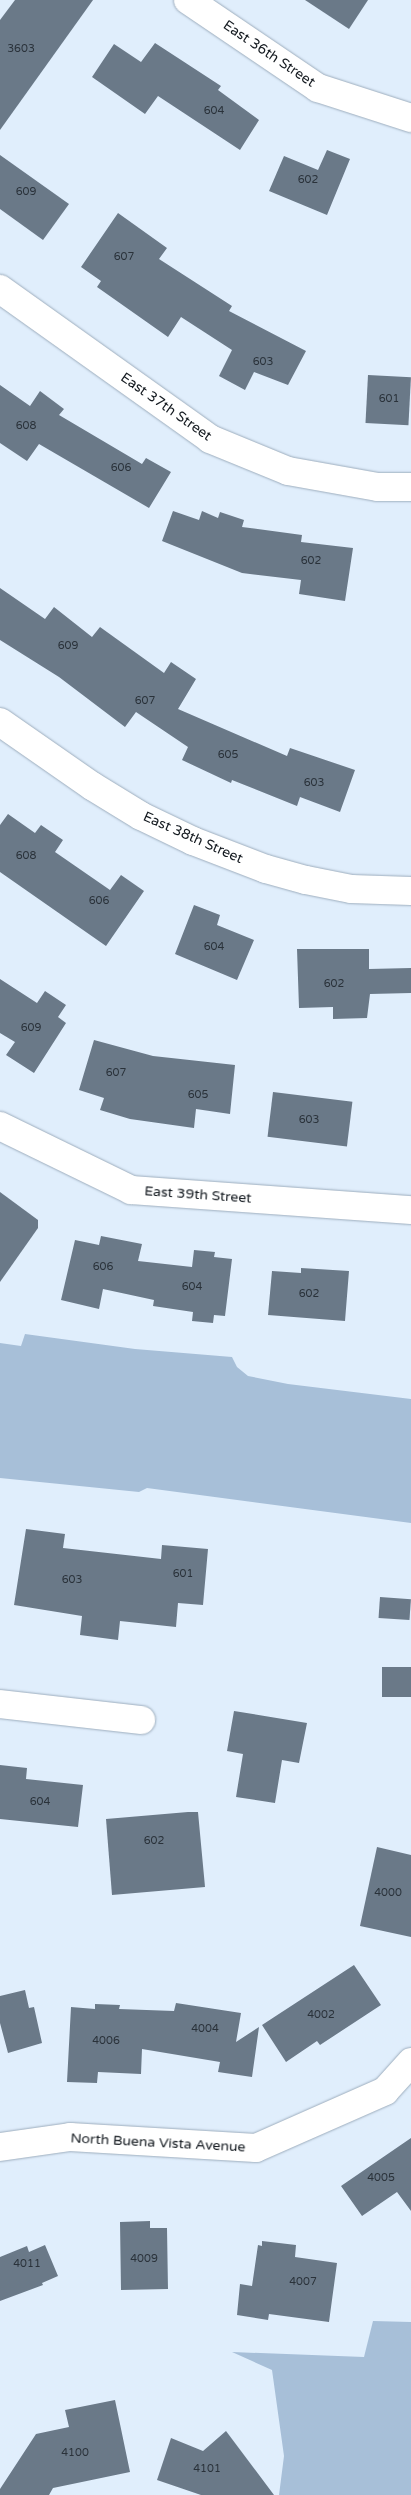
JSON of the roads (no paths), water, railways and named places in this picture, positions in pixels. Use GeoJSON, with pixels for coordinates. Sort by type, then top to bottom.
{"type":"FeatureCollection","features":[{"type":"Feature","properties":{"kind":"street","name":"East 36th Street"},"geometry":{"type":"LineString","coordinates":[[188,0],[318,88],[411,118]]}},
{"type":"Feature","properties":{"kind":"street","name":"East 37th Street"},"geometry":{"type":"LineString","coordinates":[[0,289],[210,439],[288,471],[378,487],[411,487]]}},
{"type":"Feature","properties":{"kind":"street","name":"East 38th Street"},"geometry":{"type":"LineString","coordinates":[[0,722],[92,786],[141,816],[193,841],[266,870],[306,880],[351,889],[411,892]]}},
{"type":"Feature","properties":{"kind":"street","name":"East 39th Street"},"geometry":{"type":"LineString","coordinates":[[0,1126],[131,1190],[411,1210]]}},
{"type":"Feature","properties":{"kind":"street"},"geometry":{"type":"LineString","coordinates":[[0,1704],[141,1720]]}},
{"type":"Feature","properties":{"kind":"street","name":"North Buena Vista Avenue"},"geometry":{"type":"LineString","coordinates":[[0,2147],[70,2137],[256,2148],[385,2091],[411,2062]]}}]}
